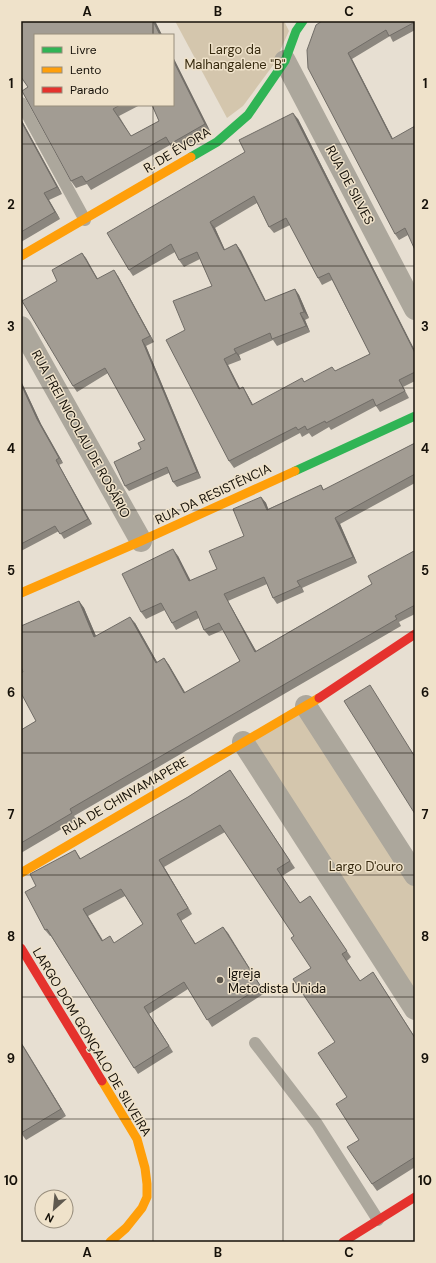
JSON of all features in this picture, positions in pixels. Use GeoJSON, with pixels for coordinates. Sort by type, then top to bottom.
{"type":"FeatureCollection","features":[{"type":"Feature","properties":{"kind":"street","name":"R. DE ÉVORA"},"geometry":{"type":"LineString","coordinates":[[21,256],[86,220],[217,142],[248,115],[285,61],[297,24]]}},
{"type":"Feature","properties":{"kind":"street","name":"RUA DE SILVES"},"geometry":{"type":"LineString","coordinates":[[285,61],[415,310]]}},
{"type":"Feature","properties":{"kind":"street","name":"RUA FREI NICOLAU DE ROSÁRIO"},"geometry":{"type":"LineString","coordinates":[[21,327],[141,541]]}},
{"type":"Feature","properties":{"kind":"street","name":"RUA DA RESISTÊNCIA"},"geometry":{"type":"LineString","coordinates":[[21,594],[415,416]]}},
{"type":"Feature","properties":{"kind":"street"},"geometry":{"type":"LineString","coordinates":[[415,634],[306,706],[415,875]]}},
{"type":"Feature","properties":{"kind":"street","name":"RUA DE CHINYAMAPERE"},"geometry":{"type":"LineString","coordinates":[[21,872],[306,706]]}},
{"type":"Feature","properties":{"kind":"street"},"geometry":{"type":"LineString","coordinates":[[243,742],[415,1009]]}},
{"type":"Feature","properties":{"kind":"street","name":"LARGO DOM GONÇALO DE SILVEIRA"},"geometry":{"type":"LineString","coordinates":[[21,948],[136,1139],[146,1174],[147,1197],[134,1220],[110,1242]]}},
{"type":"Feature","properties":{"kind":"street"},"geometry":{"type":"LineString","coordinates":[[343,1242],[415,1197]]}},
{"type":"Feature","properties":{"kind":"lane"},"geometry":{"type":"LineString","coordinates":[[21,103],[86,220]]}},
{"type":"Feature","properties":{"kind":"lane"},"geometry":{"type":"LineString","coordinates":[[255,1043],[317,1124],[378,1220]]}},
{"type":"Feature","properties":{"kind":"green space","name":"Largo da Malhangalene \"B\""},"geometry":{"type":"Polygon","coordinates":[[[175,21],[284,21],[289,31],[274,64],[243,106],[227,118],[175,21]]]}},
{"type":"Feature","properties":{"kind":"green space","name":"Largo D'ouro"},"geometry":{"type":"Polygon","coordinates":[[[306,706],[415,875],[415,1009],[243,742],[306,706]]]}},
{"type":"Feature","properties":{"kind":"building"},"geometry":{"type":"Polygon","coordinates":[[[21,21],[153,21],[160,34],[34,34],[34,106],[118,106],[113,109],[131,136],[159,121],[152,106],[174,106],[174,62],[205,124],[170,144],[166,137],[86,182],[82,176],[71,181],[22,91],[28,87],[21,77],[21,21]]]}},
{"type":"Feature","properties":{"kind":"building"},"geometry":{"type":"Polygon","coordinates":[[[322,21],[415,21],[389,36],[386,30],[348,53],[392,139],[415,126],[415,250],[405,228],[395,234],[308,68],[307,50],[316,25],[322,21]]]}},
{"type":"Feature","properties":{"kind":"building"},"geometry":{"type":"Polygon","coordinates":[[[293,113],[415,353],[415,372],[399,380],[405,391],[376,406],[373,399],[326,423],[325,421],[307,430],[305,426],[298,430],[296,427],[229,461],[166,340],[185,330],[173,301],[212,286],[197,252],[179,260],[171,244],[129,270],[107,233],[245,152],[239,140],[293,113]],[[254,196],[210,222],[224,250],[236,244],[265,301],[295,289],[304,312],[300,313],[306,326],[272,339],[270,333],[234,349],[236,353],[224,359],[239,389],[243,387],[252,405],[302,378],[304,382],[332,367],[335,371],[370,354],[329,273],[318,278],[286,218],[269,227],[254,196]]]}},
{"type":"Feature","properties":{"kind":"building"},"geometry":{"type":"Polygon","coordinates":[[[21,121],[57,187],[44,193],[55,212],[21,232],[21,121]]]}},
{"type":"Feature","properties":{"kind":"building"},"geometry":{"type":"Polygon","coordinates":[[[82,253],[97,279],[114,270],[150,336],[142,340],[197,472],[173,482],[167,467],[125,486],[114,462],[141,449],[138,443],[145,440],[105,368],[73,386],[22,301],[57,281],[52,270],[82,253]]]}},
{"type":"Feature","properties":{"kind":"building"},"geometry":{"type":"Polygon","coordinates":[[[21,384],[37,419],[59,458],[56,460],[88,519],[60,534],[55,526],[21,544],[21,384]]]}},
{"type":"Feature","properties":{"kind":"building"},"geometry":{"type":"Polygon","coordinates":[[[415,443],[415,474],[335,518],[353,557],[297,581],[300,586],[273,598],[264,577],[224,594],[255,652],[372,584],[368,576],[414,551],[415,605],[395,616],[397,619],[70,809],[72,813],[21,843],[21,730],[36,721],[21,693],[21,673],[23,672],[21,667],[21,626],[79,601],[94,637],[130,617],[156,663],[164,658],[184,693],[240,661],[219,623],[204,630],[196,611],[172,623],[161,603],[141,612],[122,574],[173,549],[189,581],[217,569],[209,551],[244,536],[233,509],[261,497],[267,510],[321,485],[323,490],[415,443]]]}},
{"type":"Feature","properties":{"kind":"building"},"geometry":{"type":"Polygon","coordinates":[[[370,685],[415,757],[415,814],[344,701],[370,685]]]}},
{"type":"Feature","properties":{"kind":"building"},"geometry":{"type":"Polygon","coordinates":[[[230,770],[290,861],[277,869],[300,903],[310,896],[347,951],[342,954],[360,981],[373,972],[415,1038],[415,1157],[372,1184],[347,1147],[359,1140],[336,1104],[347,1097],[318,1053],[335,1042],[293,979],[311,968],[291,938],[294,936],[220,825],[159,860],[188,908],[177,914],[195,944],[223,927],[261,987],[207,1020],[184,982],[144,1007],[169,1046],[134,1068],[47,929],[45,930],[25,892],[36,886],[30,874],[75,850],[80,859],[188,797],[230,770]],[[121,889],[83,909],[102,941],[110,936],[114,943],[143,924],[121,889]]]}},
{"type":"Feature","properties":{"kind":"building"},"geometry":{"type":"Polygon","coordinates":[[[21,1043],[61,1109],[21,1133],[21,1043]]]}},
{"type":"Feature","properties":{"kind":"traffic: fast"},"geometry":{"type":"LineString","coordinates":[[191,157],[217,142],[248,115],[285,61],[296,31],[303,21]]}},
{"type":"Feature","properties":{"kind":"traffic: fast"},"geometry":{"type":"LineString","coordinates":[[295,471],[415,416]]}},
{"type":"Feature","properties":{"kind":"traffic: slow"},"geometry":{"type":"LineString","coordinates":[[21,256],[191,157]]}},
{"type":"Feature","properties":{"kind":"traffic: slow"},"geometry":{"type":"LineString","coordinates":[[21,593],[141,541],[295,471]]}},
{"type":"Feature","properties":{"kind":"traffic: slow"},"geometry":{"type":"LineString","coordinates":[[21,873],[319,698]]}},
{"type":"Feature","properties":{"kind":"traffic: slow"},"geometry":{"type":"LineString","coordinates":[[102,1081],[137,1139],[145,1168],[147,1184],[147,1197],[142,1208],[126,1228],[110,1242]]}},
{"type":"Feature","properties":{"kind":"traffic: jam"},"geometry":{"type":"LineString","coordinates":[[319,698],[415,634]]}},
{"type":"Feature","properties":{"kind":"traffic: jam"},"geometry":{"type":"LineString","coordinates":[[21,948],[102,1081]]}},
{"type":"Feature","properties":{"kind":"traffic: jam"},"geometry":{"type":"LineString","coordinates":[[343,1242],[415,1197]]}},
{"type":"Feature","properties":{"kind":"place","name":"Igreja Metodista Unida"},"geometry":{"type":"Point","coordinates":[220,980]}}]}
